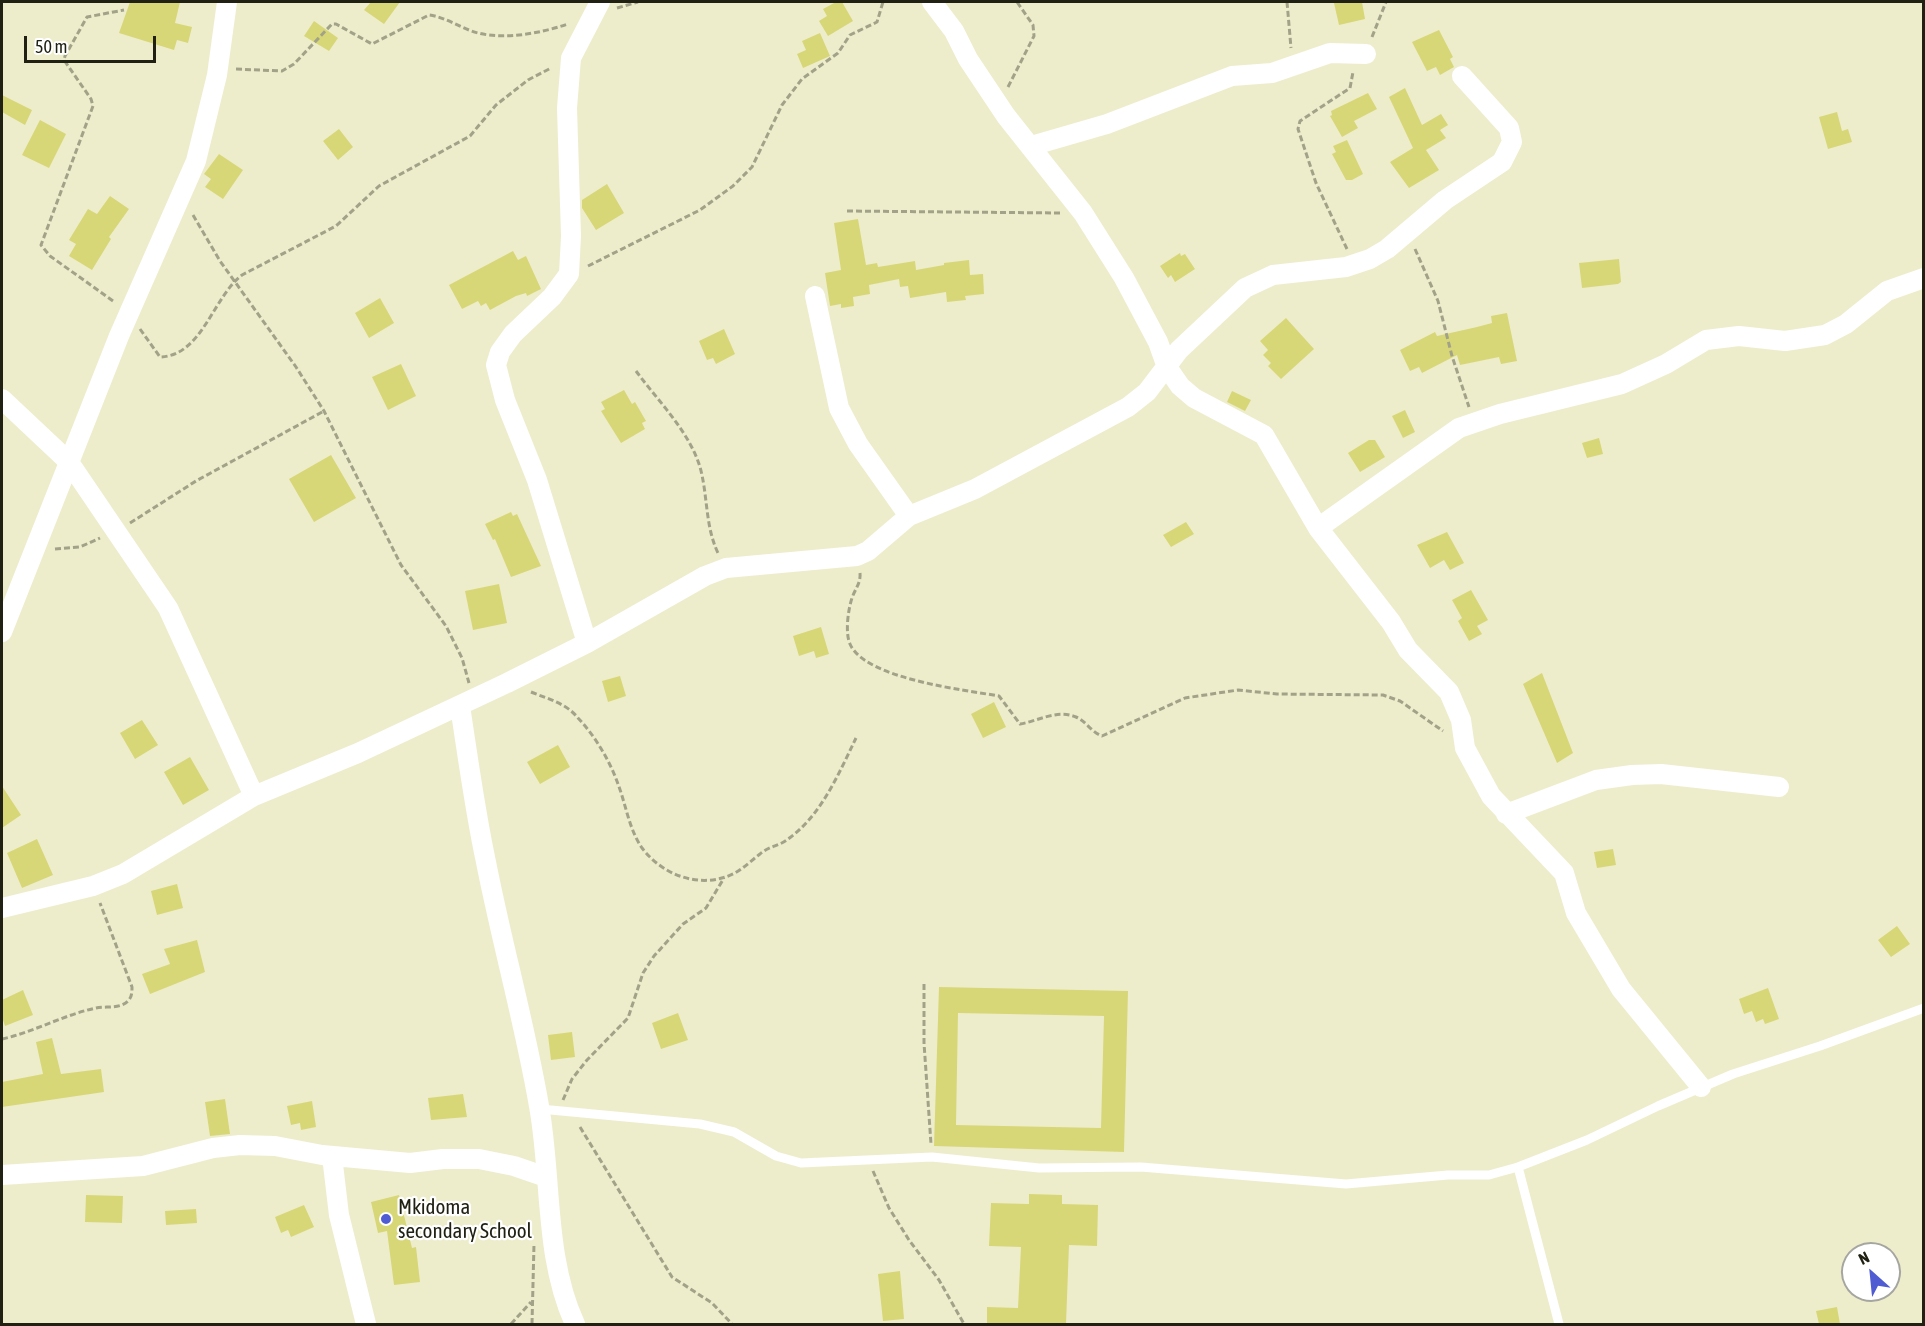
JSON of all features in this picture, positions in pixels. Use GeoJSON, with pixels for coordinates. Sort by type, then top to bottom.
{"type":"FeatureCollection","features":[{"type":"Feature","properties":{"kind":"street"},"geometry":{"type":"LineString","coordinates":[[2,632],[130,313],[196,161],[218,68],[227,2]]}},
{"type":"Feature","properties":{"kind":"street"},"geometry":{"type":"LineString","coordinates":[[932,2],[954,30],[973,66],[1006,116],[1083,213],[1124,278],[1158,342],[1167,367],[1180,386],[1194,398],[1264,435],[1318,528],[1391,622],[1408,650],[1449,692],[1461,720],[1465,748],[1491,796],[1564,873],[1576,913],[1621,989],[1701,1087]]}},
{"type":"Feature","properties":{"kind":"street"},"geometry":{"type":"LineString","coordinates":[[587,643],[537,480],[505,400],[496,365],[500,352],[513,334],[552,297],[569,274],[571,236],[567,108],[571,58],[596,9]]}},
{"type":"Feature","properties":{"kind":"street"},"geometry":{"type":"LineString","coordinates":[[1031,146],[1107,124],[1232,76],[1272,73],[1330,53],[1366,54]]}},
{"type":"Feature","properties":{"kind":"street"},"geometry":{"type":"LineString","coordinates":[[2,908],[93,886],[132,868],[254,796],[358,753],[507,683],[587,643],[680,588],[726,568],[857,556],[868,551],[909,516],[975,489],[1128,406],[1147,392],[1179,350],[1245,288],[1273,275],[1354,264],[1387,249],[1437,206],[1502,162],[1512,142],[1509,128],[1461,76]]}},
{"type":"Feature","properties":{"kind":"street"},"geometry":{"type":"LineString","coordinates":[[1318,528],[1438,441],[1478,421],[1622,384],[1666,364],[1706,340],[1739,336],[1785,341],[1825,334],[1846,324],[1887,291],[1923,278]]}},
{"type":"Feature","properties":{"kind":"street"},"geometry":{"type":"LineString","coordinates":[[815,296],[839,408],[858,444],[909,516]]}},
{"type":"Feature","properties":{"kind":"street"},"geometry":{"type":"LineString","coordinates":[[2,399],[69,462],[168,608],[254,796]]}},
{"type":"Feature","properties":{"kind":"street"},"geometry":{"type":"LineString","coordinates":[[467,702],[485,860],[527,1039],[549,1110],[546,1177],[560,1276],[575,1324]]}},
{"type":"Feature","properties":{"kind":"street"},"geometry":{"type":"LineString","coordinates":[[1506,814],[1596,780],[1632,775],[1661,774],[1779,787]]}},
{"type":"Feature","properties":{"kind":"street"},"geometry":{"type":"LineString","coordinates":[[2,1175],[142,1166],[213,1148],[240,1145],[275,1146],[332,1156],[410,1163],[443,1159],[479,1159],[514,1166],[546,1177]]}},
{"type":"Feature","properties":{"kind":"street"},"geometry":{"type":"LineString","coordinates":[[332,1156],[339,1215],[366,1324]]}},
{"type":"Feature","properties":{"kind":"lane"},"geometry":{"type":"LineString","coordinates":[[549,1110],[700,1124],[734,1132],[776,1156],[801,1163],[932,1157],[1039,1168],[1141,1167],[1346,1184],[1448,1175],[1489,1175],[1518,1167],[1587,1140],[1701,1087],[1923,1008]]}},
{"type":"Feature","properties":{"kind":"lane"},"geometry":{"type":"LineString","coordinates":[[1518,1167],[1559,1324]]}},
{"type":"Feature","properties":{"kind":"path"},"geometry":{"type":"LineString","coordinates":[[218,68],[282,71],[294,64],[332,24],[372,44],[429,15],[479,33],[525,34],[555,28],[596,9],[638,2]]}},
{"type":"Feature","properties":{"kind":"path"},"geometry":{"type":"LineString","coordinates":[[569,274],[700,210],[733,186],[752,166],[782,105],[802,79],[838,53],[850,35],[877,22],[882,2]]}},
{"type":"Feature","properties":{"kind":"path"},"geometry":{"type":"LineString","coordinates":[[1006,116],[1010,80],[1032,45],[1034,36],[1033,25],[1017,2]]}},
{"type":"Feature","properties":{"kind":"path"},"geometry":{"type":"LineString","coordinates":[[1287,2],[1287,22],[1294,64]]}},
{"type":"Feature","properties":{"kind":"path"},"geometry":{"type":"LineString","coordinates":[[1354,264],[1316,183],[1298,129],[1300,121],[1350,88],[1353,63],[1366,54],[1386,2]]}},
{"type":"Feature","properties":{"kind":"path"},"geometry":{"type":"LineString","coordinates":[[124,10],[87,16],[65,56],[64,60],[91,99],[93,106],[41,245],[50,256],[130,313],[160,357],[169,357],[187,346],[214,313],[234,280],[336,226],[386,181],[470,136],[496,105],[521,85],[571,58]]}},
{"type":"Feature","properties":{"kind":"path"},"geometry":{"type":"LineString","coordinates":[[182,195],[234,280],[324,411],[401,565],[446,626],[462,658],[467,702]]}},
{"type":"Feature","properties":{"kind":"path"},"geometry":{"type":"LineString","coordinates":[[847,211],[1083,213]]}},
{"type":"Feature","properties":{"kind":"path"},"geometry":{"type":"LineString","coordinates":[[1415,227],[1414,246],[1438,301],[1470,412],[1478,421]]}},
{"type":"Feature","properties":{"kind":"path"},"geometry":{"type":"LineString","coordinates":[[636,371],[691,447],[701,474],[713,543],[726,568]]}},
{"type":"Feature","properties":{"kind":"path"},"geometry":{"type":"LineString","coordinates":[[35,548],[80,547],[117,531],[196,481],[324,411]]}},
{"type":"Feature","properties":{"kind":"path"},"geometry":{"type":"LineString","coordinates":[[857,556],[861,579],[850,609],[850,644],[863,659],[895,674],[933,686],[999,696],[1020,724],[1062,713],[1077,717],[1092,732],[1102,736],[1185,698],[1238,690],[1277,694],[1383,695],[1417,711],[1465,748]]}},
{"type":"Feature","properties":{"kind":"path"},"geometry":{"type":"LineString","coordinates":[[507,683],[561,703],[578,717],[601,748],[618,782],[631,827],[642,848],[657,864],[675,877],[724,878],[748,864],[769,847],[787,841],[800,830],[837,777],[856,738]]}},
{"type":"Feature","properties":{"kind":"path"},"geometry":{"type":"LineString","coordinates":[[549,1110],[572,1079],[628,1018],[643,973],[654,956],[683,924],[706,908],[724,878]]}},
{"type":"Feature","properties":{"kind":"path"},"geometry":{"type":"LineString","coordinates":[[2,1040],[24,1035],[74,1014],[115,1007],[128,1002],[132,994],[93,886]]}},
{"type":"Feature","properties":{"kind":"path"},"geometry":{"type":"LineString","coordinates":[[924,984],[924,1043],[932,1157]]}},
{"type":"Feature","properties":{"kind":"path"},"geometry":{"type":"LineString","coordinates":[[571,1112],[672,1277],[712,1303],[732,1324]]}},
{"type":"Feature","properties":{"kind":"path"},"geometry":{"type":"LineString","coordinates":[[869,1161],[889,1208],[909,1240],[939,1280],[964,1324]]}},
{"type":"Feature","properties":{"kind":"path"},"geometry":{"type":"LineString","coordinates":[[532,1324],[534,1241]]}},
{"type":"Feature","properties":{"kind":"path"},"geometry":{"type":"LineString","coordinates":[[511,1324],[531,1302]]}},
{"type":"Feature","properties":{"kind":"building"},"geometry":{"type":"Polygon","coordinates":[[[130,2],[180,2],[175,23],[192,27],[188,43],[177,40],[174,50],[119,33],[130,2]]]}},
{"type":"Feature","properties":{"kind":"building"},"geometry":{"type":"Polygon","coordinates":[[[371,2],[400,2],[384,24],[364,10],[371,2]]]}},
{"type":"Feature","properties":{"kind":"building"},"geometry":{"type":"Polygon","coordinates":[[[836,2],[842,2],[853,21],[828,36],[819,21],[827,16],[823,9],[836,2]]]}},
{"type":"Feature","properties":{"kind":"building"},"geometry":{"type":"Polygon","coordinates":[[[1362,2],[1365,19],[1339,25],[1334,3],[1362,2]]]}},
{"type":"Feature","properties":{"kind":"building"},"geometry":{"type":"Polygon","coordinates":[[[314,21],[338,38],[329,51],[304,36],[314,21]]]}},
{"type":"Feature","properties":{"kind":"building"},"geometry":{"type":"Polygon","coordinates":[[[1439,30],[1453,57],[1450,59],[1454,67],[1440,75],[1436,67],[1427,71],[1412,42],[1439,30]]]}},
{"type":"Feature","properties":{"kind":"building"},"geometry":{"type":"Polygon","coordinates":[[[820,33],[830,56],[803,68],[797,54],[806,50],[802,41],[820,33]]]}},
{"type":"Feature","properties":{"kind":"building"},"geometry":{"type":"Polygon","coordinates":[[[1405,88],[1422,125],[1441,114],[1448,125],[1440,130],[1446,138],[1426,150],[1439,170],[1409,188],[1390,162],[1413,148],[1389,97],[1405,88]]]}},
{"type":"Feature","properties":{"kind":"building"},"geometry":{"type":"Polygon","coordinates":[[[1368,93],[1377,109],[1354,121],[1358,128],[1342,137],[1330,116],[1331,111],[1368,93]]]}},
{"type":"Feature","properties":{"kind":"building"},"geometry":{"type":"Polygon","coordinates":[[[2,95],[32,110],[25,125],[2,112],[2,95]]]}},
{"type":"Feature","properties":{"kind":"building"},"geometry":{"type":"Polygon","coordinates":[[[1837,112],[1842,131],[1848,129],[1852,142],[1828,149],[1819,117],[1837,112]]]}},
{"type":"Feature","properties":{"kind":"building"},"geometry":{"type":"Polygon","coordinates":[[[40,120],[66,134],[49,168],[22,155],[40,120]]]}},
{"type":"Feature","properties":{"kind":"building"},"geometry":{"type":"Polygon","coordinates":[[[339,129],[353,147],[338,160],[323,141],[339,129]]]}},
{"type":"Feature","properties":{"kind":"building"},"geometry":{"type":"Polygon","coordinates":[[[1347,140],[1363,174],[1352,180],[1346,180],[1332,154],[1336,152],[1333,146],[1347,140]]]}},
{"type":"Feature","properties":{"kind":"building"},"geometry":{"type":"Polygon","coordinates":[[[219,154],[243,170],[223,199],[205,187],[211,179],[204,174],[219,154]]]}},
{"type":"Feature","properties":{"kind":"building"},"geometry":{"type":"Polygon","coordinates":[[[607,184],[624,213],[596,230],[582,208],[582,200],[607,184]]]}},
{"type":"Feature","properties":{"kind":"building"},"geometry":{"type":"Polygon","coordinates":[[[110,196],[129,209],[109,237],[111,239],[92,270],[69,256],[76,244],[69,240],[88,209],[97,214],[110,196]]]}},
{"type":"Feature","properties":{"kind":"building"},"geometry":{"type":"Polygon","coordinates":[[[858,219],[866,265],[877,263],[878,267],[915,261],[916,270],[969,260],[970,275],[983,274],[984,294],[965,296],[966,300],[947,302],[946,292],[910,298],[908,286],[900,287],[899,279],[869,285],[870,294],[853,297],[854,306],[841,308],[841,304],[830,306],[825,273],[841,270],[834,223],[858,219]]]}},
{"type":"Feature","properties":{"kind":"building"},"geometry":{"type":"Polygon","coordinates":[[[513,251],[518,260],[526,256],[541,289],[527,296],[526,293],[516,296],[490,310],[486,303],[481,306],[478,301],[462,309],[449,285],[513,251]]]}},
{"type":"Feature","properties":{"kind":"building"},"geometry":{"type":"Polygon","coordinates":[[[1180,253],[1181,256],[1185,254],[1195,269],[1175,282],[1171,275],[1168,278],[1160,266],[1180,253]]]}},
{"type":"Feature","properties":{"kind":"building"},"geometry":{"type":"Polygon","coordinates":[[[1619,259],[1621,282],[1582,288],[1579,263],[1619,259]]]}},
{"type":"Feature","properties":{"kind":"building"},"geometry":{"type":"Polygon","coordinates":[[[380,298],[394,323],[369,338],[355,313],[380,298]]]}},
{"type":"Feature","properties":{"kind":"building"},"geometry":{"type":"Polygon","coordinates":[[[1507,313],[1517,361],[1501,364],[1499,357],[1460,365],[1457,355],[1422,373],[1419,367],[1410,371],[1400,350],[1435,332],[1437,336],[1477,327],[1492,323],[1491,316],[1507,313]]]}},
{"type":"Feature","properties":{"kind":"building"},"geometry":{"type":"Polygon","coordinates":[[[1286,318],[1314,349],[1281,379],[1268,366],[1271,363],[1263,355],[1268,350],[1260,341],[1286,318]]]}},
{"type":"Feature","properties":{"kind":"building"},"geometry":{"type":"Polygon","coordinates":[[[724,329],[735,354],[716,364],[713,358],[707,360],[699,341],[724,329]]]}},
{"type":"Feature","properties":{"kind":"building"},"geometry":{"type":"Polygon","coordinates":[[[401,364],[416,396],[388,410],[372,377],[401,364]]]}},
{"type":"Feature","properties":{"kind":"building"},"geometry":{"type":"Polygon","coordinates":[[[624,390],[632,404],[635,402],[646,421],[642,423],[645,429],[621,443],[601,411],[605,409],[601,402],[624,390]]]}},
{"type":"Feature","properties":{"kind":"building"},"geometry":{"type":"Polygon","coordinates":[[[1232,391],[1251,400],[1245,411],[1227,402],[1232,391]]]}},
{"type":"Feature","properties":{"kind":"building"},"geometry":{"type":"Polygon","coordinates":[[[1405,410],[1415,432],[1403,438],[1392,416],[1405,410]]]}},
{"type":"Feature","properties":{"kind":"building"},"geometry":{"type":"Polygon","coordinates":[[[1599,438],[1603,454],[1587,458],[1582,443],[1599,438]]]}},
{"type":"Feature","properties":{"kind":"building"},"geometry":{"type":"Polygon","coordinates":[[[1369,440],[1375,440],[1385,457],[1360,472],[1348,453],[1369,440]]]}},
{"type":"Feature","properties":{"kind":"building"},"geometry":{"type":"Polygon","coordinates":[[[331,455],[356,498],[314,522],[289,479],[331,455]]]}},
{"type":"Feature","properties":{"kind":"building"},"geometry":{"type":"Polygon","coordinates":[[[511,512],[513,516],[517,514],[541,566],[511,577],[495,539],[493,540],[485,524],[511,512]]]}},
{"type":"Feature","properties":{"kind":"building"},"geometry":{"type":"Polygon","coordinates":[[[1186,522],[1194,534],[1171,547],[1163,535],[1186,522]]]}},
{"type":"Feature","properties":{"kind":"building"},"geometry":{"type":"Polygon","coordinates":[[[1447,532],[1464,563],[1450,570],[1444,560],[1430,568],[1417,545],[1447,532]]]}},
{"type":"Feature","properties":{"kind":"building"},"geometry":{"type":"Polygon","coordinates":[[[499,584],[507,623],[473,630],[465,591],[499,584]]]}},
{"type":"Feature","properties":{"kind":"building"},"geometry":{"type":"Polygon","coordinates":[[[1471,590],[1488,620],[1477,626],[1482,634],[1469,641],[1458,621],[1462,618],[1452,600],[1471,590]]]}},
{"type":"Feature","properties":{"kind":"building"},"geometry":{"type":"Polygon","coordinates":[[[821,627],[829,654],[816,658],[814,651],[799,656],[793,636],[821,627]]]}},
{"type":"Feature","properties":{"kind":"building"},"geometry":{"type":"Polygon","coordinates":[[[1542,673],[1573,753],[1557,763],[1523,684],[1542,673]]]}},
{"type":"Feature","properties":{"kind":"building"},"geometry":{"type":"Polygon","coordinates":[[[620,676],[626,696],[608,702],[602,681],[620,676]]]}},
{"type":"Feature","properties":{"kind":"building"},"geometry":{"type":"Polygon","coordinates":[[[994,702],[1006,727],[983,738],[971,714],[994,702]]]}},
{"type":"Feature","properties":{"kind":"building"},"geometry":{"type":"Polygon","coordinates":[[[142,720],[158,745],[135,759],[120,733],[142,720]]]}},
{"type":"Feature","properties":{"kind":"building"},"geometry":{"type":"Polygon","coordinates":[[[558,745],[570,767],[540,784],[527,762],[558,745]]]}},
{"type":"Feature","properties":{"kind":"building"},"geometry":{"type":"Polygon","coordinates":[[[190,757],[209,790],[183,805],[164,772],[190,757]]]}},
{"type":"Feature","properties":{"kind":"building"},"geometry":{"type":"Polygon","coordinates":[[[2,786],[21,815],[2,828],[2,786]]]}},
{"type":"Feature","properties":{"kind":"building"},"geometry":{"type":"Polygon","coordinates":[[[37,839],[53,875],[22,888],[7,853],[37,839]]]}},
{"type":"Feature","properties":{"kind":"building"},"geometry":{"type":"Polygon","coordinates":[[[1613,849],[1616,865],[1597,868],[1594,852],[1613,849]]]}},
{"type":"Feature","properties":{"kind":"building"},"geometry":{"type":"Polygon","coordinates":[[[177,884],[183,908],[157,915],[151,891],[177,884]]]}},
{"type":"Feature","properties":{"kind":"building"},"geometry":{"type":"Polygon","coordinates":[[[1897,926],[1910,944],[1891,957],[1878,940],[1897,926]]]}},
{"type":"Feature","properties":{"kind":"building"},"geometry":{"type":"Polygon","coordinates":[[[197,940],[205,972],[150,994],[142,974],[170,964],[164,949],[197,940]]]}},
{"type":"Feature","properties":{"kind":"building"},"geometry":{"type":"Polygon","coordinates":[[[939,987],[1128,991],[1124,1152],[934,1146],[939,987]],[[958,1013],[956,1125],[1101,1128],[1104,1016],[958,1013]]]}},
{"type":"Feature","properties":{"kind":"building"},"geometry":{"type":"Polygon","coordinates":[[[1768,988],[1779,1019],[1765,1024],[1763,1019],[1756,1022],[1752,1011],[1744,1014],[1739,999],[1768,988]]]}},
{"type":"Feature","properties":{"kind":"building"},"geometry":{"type":"Polygon","coordinates":[[[23,990],[33,1015],[5,1026],[2,1017],[2,1000],[23,990]]]}},
{"type":"Feature","properties":{"kind":"building"},"geometry":{"type":"Polygon","coordinates":[[[678,1013],[688,1040],[661,1049],[652,1023],[678,1013]]]}},
{"type":"Feature","properties":{"kind":"building"},"geometry":{"type":"Polygon","coordinates":[[[572,1032],[575,1057],[551,1060],[548,1035],[572,1032]]]}},
{"type":"Feature","properties":{"kind":"building"},"geometry":{"type":"Polygon","coordinates":[[[52,1038],[61,1074],[101,1069],[104,1092],[2,1107],[2,1082],[43,1074],[36,1042],[52,1038]]]}},
{"type":"Feature","properties":{"kind":"building"},"geometry":{"type":"Polygon","coordinates":[[[463,1094],[467,1117],[431,1120],[428,1098],[463,1094]]]}},
{"type":"Feature","properties":{"kind":"building"},"geometry":{"type":"Polygon","coordinates":[[[225,1099],[230,1134],[210,1136],[205,1102],[225,1099]]]}},
{"type":"Feature","properties":{"kind":"building"},"geometry":{"type":"Polygon","coordinates":[[[312,1101],[316,1127],[301,1130],[300,1123],[291,1125],[287,1106],[312,1101]]]}},
{"type":"Feature","properties":{"kind":"building"},"geometry":{"type":"Polygon","coordinates":[[[1029,1194],[1062,1195],[1062,1204],[1098,1205],[1097,1246],[1069,1245],[1066,1324],[987,1324],[987,1307],[1018,1308],[1021,1247],[989,1246],[991,1203],[1029,1204],[1029,1194]]]}},
{"type":"Feature","properties":{"kind":"building"},"geometry":{"type":"Polygon","coordinates":[[[86,1195],[123,1196],[122,1223],[85,1222],[86,1195]]]}},
{"type":"Feature","properties":{"kind":"building"},"geometry":{"type":"Polygon","coordinates":[[[399,1195],[412,1248],[416,1247],[420,1282],[394,1285],[387,1231],[378,1233],[371,1202],[399,1195]]]}},
{"type":"Feature","properties":{"kind":"building"},"geometry":{"type":"Polygon","coordinates":[[[304,1205],[314,1227],[291,1237],[288,1230],[281,1233],[275,1217],[304,1205]]]}},
{"type":"Feature","properties":{"kind":"building"},"geometry":{"type":"Polygon","coordinates":[[[196,1209],[197,1223],[166,1225],[165,1211],[196,1209]]]}},
{"type":"Feature","properties":{"kind":"building"},"geometry":{"type":"Polygon","coordinates":[[[900,1271],[904,1319],[883,1321],[878,1274],[900,1271]]]}},
{"type":"Feature","properties":{"kind":"building"},"geometry":{"type":"Polygon","coordinates":[[[1837,1307],[1840,1324],[1819,1324],[1816,1311],[1837,1307]]]}},
{"type":"Feature","properties":{"kind":"place","name":"Mkidoma secondary School"},"geometry":{"type":"Point","coordinates":[386,1219]}}]}
